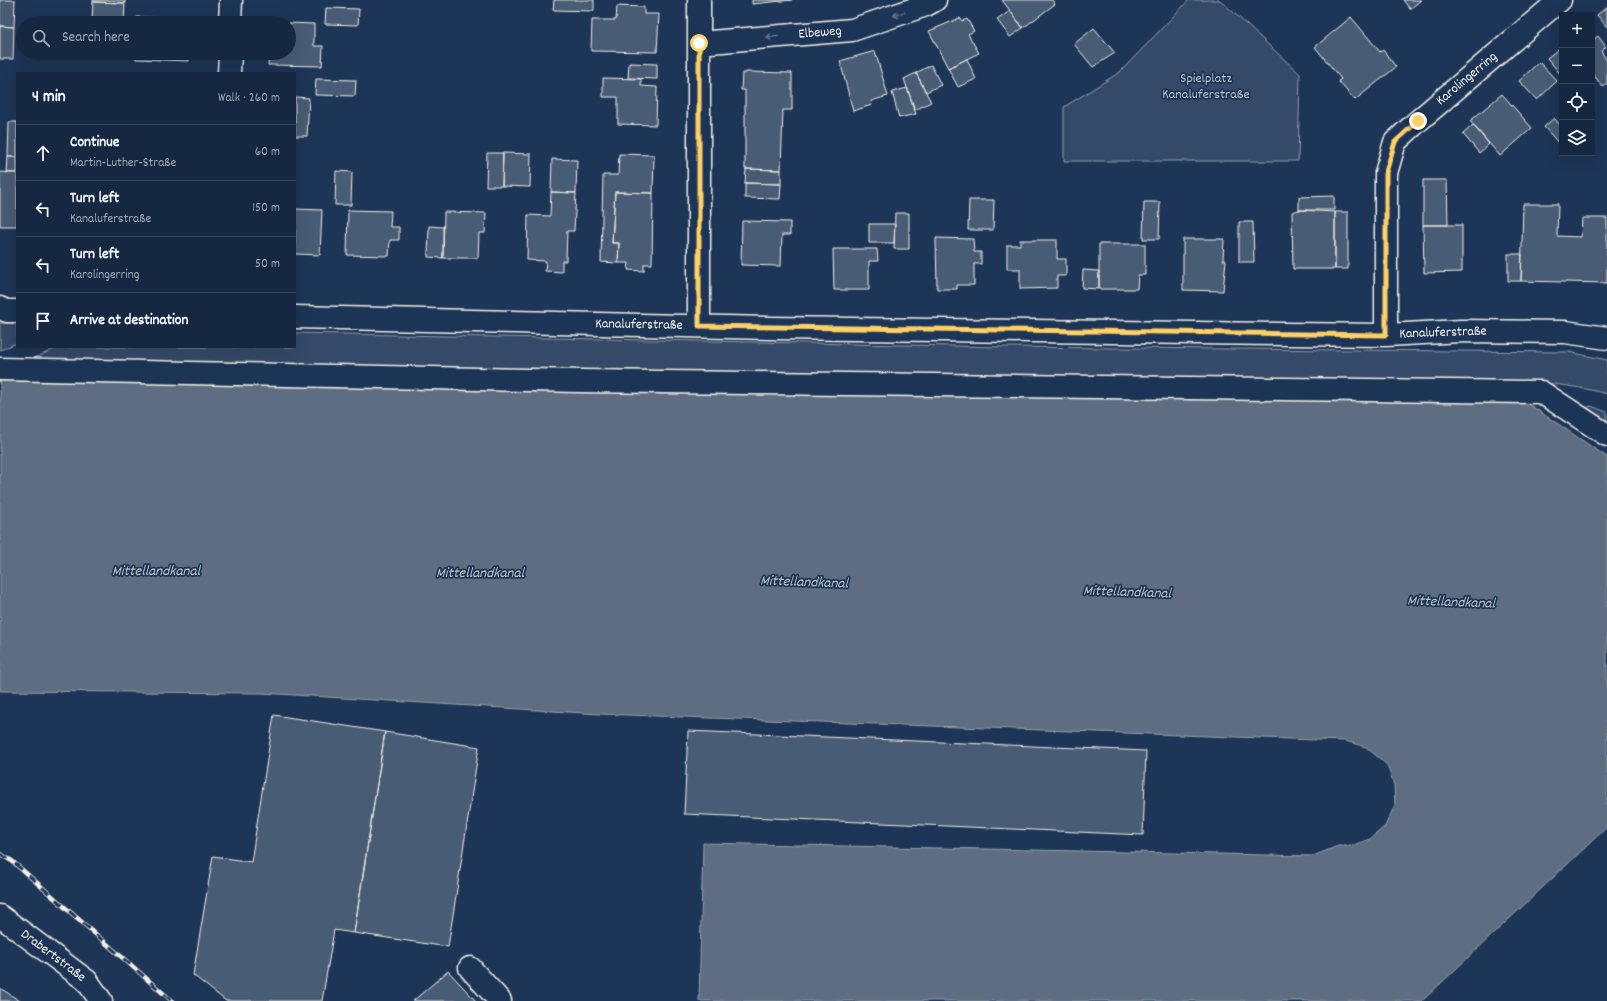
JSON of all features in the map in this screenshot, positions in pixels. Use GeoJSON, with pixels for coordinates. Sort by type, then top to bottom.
{"type":"FeatureCollection","features":[{"type":"Feature","properties":{"kind":"street"},"geometry":{"type":"LineString","coordinates":[[230,16],[231,0]]}},
{"type":"Feature","properties":{"kind":"street"},"geometry":{"type":"LineString","coordinates":[[699,0],[699,326]]}},
{"type":"Feature","properties":{"kind":"street","name":"Elbeweg"},"geometry":{"type":"LineString","coordinates":[[699,43],[852,30],[926,5],[935,0]]}},
{"type":"Feature","properties":{"kind":"street","name":"Karolingerring"},"geometry":{"type":"LineString","coordinates":[[1386,335],[1386,172],[1395,142],[1560,0]]}},
{"type":"Feature","properties":{"kind":"street"},"geometry":{"type":"LineString","coordinates":[[229,72],[230,60]]}},
{"type":"Feature","properties":{"kind":"street","name":"Kanaluferstraße"},"geometry":{"type":"LineString","coordinates":[[296,317],[699,326],[1386,335],[1461,331],[1565,332],[1607,338]]}},
{"type":"Feature","properties":{"kind":"street"},"geometry":{"type":"LineString","coordinates":[[0,369],[573,381],[1540,392],[1607,435]]}},
{"type":"Feature","properties":{"kind":"street","name":"Drabertstraße"},"geometry":{"type":"LineString","coordinates":[[0,916],[87,980],[101,1001]]}},
{"type":"Feature","properties":{"kind":"street"},"geometry":{"type":"LineString","coordinates":[[470,968],[500,1001]]}},
{"type":"Feature","properties":{"kind":"green space","name":"Spielplatz Kanaluferstraße"},"geometry":{"type":"Polygon","coordinates":[[[1189,0],[1220,0],[1300,74],[1298,161],[1064,161],[1064,107],[1120,72],[1189,0]]]}},
{"type":"Feature","properties":{"kind":"green space"},"geometry":{"type":"Polygon","coordinates":[[[0,323],[16,324],[16,343],[0,350],[0,323]]]}},
{"type":"Feature","properties":{"kind":"green space"},"geometry":{"type":"Polygon","coordinates":[[[296,333],[1005,347],[1569,352],[1607,360],[1607,394],[1569,386],[1530,382],[1491,381],[23,363],[57,348],[296,348],[296,333]]]}},
{"type":"Feature","properties":{"kind":"green space"},"geometry":{"type":"Polygon","coordinates":[[[1591,406],[1607,412],[1607,424],[1583,409],[1591,406]]]}},
{"type":"Feature","properties":{"kind":"water","name":"Mittellandkanal"},"geometry":{"type":"Polygon","coordinates":[[[0,381],[1527,403],[1607,457],[1607,827],[1422,1001],[699,1001],[703,843],[1313,856],[1338,846],[1350,846],[1370,839],[1385,826],[1395,805],[1394,785],[1387,765],[1366,747],[1345,741],[600,714],[262,693],[0,691],[0,381]]]}},
{"type":"Feature","properties":{"kind":"building"},"geometry":{"type":"Polygon","coordinates":[[[0,0],[15,0],[14,27],[0,26],[0,0]]]}},
{"type":"Feature","properties":{"kind":"building"},"geometry":{"type":"Polygon","coordinates":[[[93,0],[125,0],[125,3],[93,2],[93,0]]]}},
{"type":"Feature","properties":{"kind":"building"},"geometry":{"type":"Polygon","coordinates":[[[554,0],[594,0],[594,11],[553,10],[554,0]]]}},
{"type":"Feature","properties":{"kind":"building"},"geometry":{"type":"Polygon","coordinates":[[[752,0],[792,0],[752,4],[752,0]]]}},
{"type":"Feature","properties":{"kind":"building"},"geometry":{"type":"Polygon","coordinates":[[[1002,0],[1052,0],[1055,4],[1023,28],[1002,0]]]}},
{"type":"Feature","properties":{"kind":"building"},"geometry":{"type":"Polygon","coordinates":[[[1403,0],[1421,0],[1410,9],[1403,0]]]}},
{"type":"Feature","properties":{"kind":"building"},"geometry":{"type":"Polygon","coordinates":[[[93,2],[125,3],[124,16],[92,16],[93,2]]]}},
{"type":"Feature","properties":{"kind":"building"},"geometry":{"type":"Polygon","coordinates":[[[617,6],[644,7],[644,14],[659,14],[657,52],[591,51],[592,20],[616,20],[617,6]]]}},
{"type":"Feature","properties":{"kind":"building"},"geometry":{"type":"Polygon","coordinates":[[[1607,7],[1607,27],[1597,15],[1607,7]]]}},
{"type":"Feature","properties":{"kind":"building"},"geometry":{"type":"Polygon","coordinates":[[[326,8],[359,9],[358,25],[325,24],[326,8]]]}},
{"type":"Feature","properties":{"kind":"building"},"geometry":{"type":"Polygon","coordinates":[[[1010,11],[1023,28],[1010,37],[997,20],[1010,11]]]}},
{"type":"Feature","properties":{"kind":"building"},"geometry":{"type":"Polygon","coordinates":[[[1351,17],[1380,52],[1383,50],[1396,67],[1355,100],[1338,81],[1341,79],[1315,47],[1351,17]]]}},
{"type":"Feature","properties":{"kind":"building"},"geometry":{"type":"Polygon","coordinates":[[[960,18],[962,21],[967,19],[974,31],[968,34],[979,53],[948,68],[929,31],[960,18]]]}},
{"type":"Feature","properties":{"kind":"building"},"geometry":{"type":"Polygon","coordinates":[[[296,23],[314,24],[314,46],[323,46],[322,66],[268,65],[268,60],[296,60],[296,23]]]}},
{"type":"Feature","properties":{"kind":"building"},"geometry":{"type":"Polygon","coordinates":[[[0,26],[14,27],[13,59],[0,59],[0,26]]]}},
{"type":"Feature","properties":{"kind":"building"},"geometry":{"type":"Polygon","coordinates":[[[1094,28],[1115,53],[1093,67],[1074,44],[1094,28]]]}},
{"type":"Feature","properties":{"kind":"building"},"geometry":{"type":"Polygon","coordinates":[[[1598,36],[1606,47],[1601,51],[1607,61],[1607,84],[1603,87],[1595,77],[1595,38],[1598,36]]]}},
{"type":"Feature","properties":{"kind":"building"},"geometry":{"type":"Polygon","coordinates":[[[1559,48],[1559,72],[1547,58],[1559,48]]]}},
{"type":"Feature","properties":{"kind":"building"},"geometry":{"type":"Polygon","coordinates":[[[875,51],[888,96],[871,101],[872,105],[853,111],[840,61],[875,51]]]}},
{"type":"Feature","properties":{"kind":"building"},"geometry":{"type":"Polygon","coordinates":[[[967,59],[976,79],[958,87],[948,68],[967,59]]]}},
{"type":"Feature","properties":{"kind":"building"},"geometry":{"type":"Polygon","coordinates":[[[162,60],[189,60],[189,61],[162,60]]]}},
{"type":"Feature","properties":{"kind":"building"},"geometry":{"type":"Polygon","coordinates":[[[1539,62],[1557,81],[1537,100],[1519,81],[1539,62]]]}},
{"type":"Feature","properties":{"kind":"building"},"geometry":{"type":"Polygon","coordinates":[[[629,63],[657,64],[657,79],[628,78],[629,63]]]}},
{"type":"Feature","properties":{"kind":"building"},"geometry":{"type":"Polygon","coordinates":[[[931,65],[941,85],[926,92],[916,73],[931,65]]]}},
{"type":"Feature","properties":{"kind":"building"},"geometry":{"type":"Polygon","coordinates":[[[742,73],[792,73],[792,110],[783,110],[781,170],[745,169],[745,90],[741,90],[742,73]]]}},
{"type":"Feature","properties":{"kind":"building"},"geometry":{"type":"Polygon","coordinates":[[[916,73],[931,102],[915,110],[904,79],[916,73]]]}},
{"type":"Feature","properties":{"kind":"building"},"geometry":{"type":"Polygon","coordinates":[[[603,78],[641,79],[641,86],[657,87],[656,125],[618,124],[618,97],[603,97],[603,78]]]}},
{"type":"Feature","properties":{"kind":"building"},"geometry":{"type":"Polygon","coordinates":[[[316,79],[356,80],[355,96],[315,95],[316,79]]]}},
{"type":"Feature","properties":{"kind":"building"},"geometry":{"type":"Polygon","coordinates":[[[907,88],[916,114],[899,118],[892,92],[907,88]]]}},
{"type":"Feature","properties":{"kind":"building"},"geometry":{"type":"Polygon","coordinates":[[[1502,94],[1532,128],[1500,156],[1470,121],[1502,94]]]}},
{"type":"Feature","properties":{"kind":"building"},"geometry":{"type":"Polygon","coordinates":[[[296,97],[309,98],[307,136],[296,136],[296,97]]]}},
{"type":"Feature","properties":{"kind":"building"},"geometry":{"type":"Polygon","coordinates":[[[1554,118],[1559,124],[1559,144],[1544,127],[1554,118]]]}},
{"type":"Feature","properties":{"kind":"building"},"geometry":{"type":"Polygon","coordinates":[[[9,122],[16,122],[16,157],[8,157],[9,122]]]}},
{"type":"Feature","properties":{"kind":"building"},"geometry":{"type":"Polygon","coordinates":[[[1473,125],[1489,144],[1479,153],[1463,134],[1473,125]]]}},
{"type":"Feature","properties":{"kind":"building"},"geometry":{"type":"Polygon","coordinates":[[[487,153],[503,153],[502,186],[486,186],[487,153]]]}},
{"type":"Feature","properties":{"kind":"building"},"geometry":{"type":"Polygon","coordinates":[[[503,153],[531,154],[530,187],[502,186],[503,153]]]}},
{"type":"Feature","properties":{"kind":"building"},"geometry":{"type":"Polygon","coordinates":[[[619,154],[654,155],[653,193],[615,192],[612,243],[619,243],[618,263],[601,262],[603,175],[618,175],[619,154]]]}},
{"type":"Feature","properties":{"kind":"building"},"geometry":{"type":"Polygon","coordinates":[[[8,157],[16,157],[16,173],[7,173],[8,157]]]}},
{"type":"Feature","properties":{"kind":"building"},"geometry":{"type":"Polygon","coordinates":[[[552,159],[577,160],[576,193],[551,192],[552,159]]]}},
{"type":"Feature","properties":{"kind":"building"},"geometry":{"type":"Polygon","coordinates":[[[746,169],[781,170],[781,184],[745,183],[746,169]]]}},
{"type":"Feature","properties":{"kind":"building"},"geometry":{"type":"Polygon","coordinates":[[[336,171],[352,172],[351,205],[335,205],[336,171]]]}},
{"type":"Feature","properties":{"kind":"building"},"geometry":{"type":"Polygon","coordinates":[[[0,172],[16,173],[16,226],[0,226],[0,172]]]}},
{"type":"Feature","properties":{"kind":"building"},"geometry":{"type":"Polygon","coordinates":[[[1423,180],[1447,180],[1448,225],[1423,225],[1423,180]]]}},
{"type":"Feature","properties":{"kind":"building"},"geometry":{"type":"Polygon","coordinates":[[[745,183],[781,184],[780,199],[745,198],[745,183]]]}},
{"type":"Feature","properties":{"kind":"building"},"geometry":{"type":"Polygon","coordinates":[[[551,192],[576,193],[574,231],[567,231],[566,261],[562,261],[562,272],[545,271],[546,261],[527,260],[528,215],[550,216],[551,192]]]}},
{"type":"Feature","properties":{"kind":"building"},"geometry":{"type":"Polygon","coordinates":[[[615,192],[653,193],[652,264],[644,264],[644,271],[628,270],[629,263],[618,263],[619,243],[612,243],[615,192]]]}},
{"type":"Feature","properties":{"kind":"building"},"geometry":{"type":"Polygon","coordinates":[[[1334,196],[1334,210],[1299,210],[1299,197],[1334,196]]]}},
{"type":"Feature","properties":{"kind":"building"},"geometry":{"type":"Polygon","coordinates":[[[969,200],[994,200],[993,230],[968,230],[969,200]]]}},
{"type":"Feature","properties":{"kind":"building"},"geometry":{"type":"Polygon","coordinates":[[[1144,202],[1160,202],[1159,239],[1143,239],[1144,202]]]}},
{"type":"Feature","properties":{"kind":"building"},"geometry":{"type":"Polygon","coordinates":[[[1523,204],[1558,204],[1557,236],[1581,237],[1582,218],[1607,218],[1607,283],[1521,281],[1523,204]]]}},
{"type":"Feature","properties":{"kind":"building"},"geometry":{"type":"Polygon","coordinates":[[[296,209],[322,210],[320,255],[296,254],[296,209]]]}},
{"type":"Feature","properties":{"kind":"building"},"geometry":{"type":"Polygon","coordinates":[[[348,210],[391,211],[390,227],[399,227],[399,240],[390,240],[389,256],[347,255],[348,210]]]}},
{"type":"Feature","properties":{"kind":"building"},"geometry":{"type":"Polygon","coordinates":[[[1299,210],[1335,212],[1335,269],[1293,269],[1292,212],[1299,210]]]}},
{"type":"Feature","properties":{"kind":"building"},"geometry":{"type":"Polygon","coordinates":[[[444,212],[486,213],[485,233],[479,233],[478,258],[443,258],[444,212]]]}},
{"type":"Feature","properties":{"kind":"building"},"geometry":{"type":"Polygon","coordinates":[[[1335,212],[1348,212],[1348,269],[1335,269],[1335,212]]]}},
{"type":"Feature","properties":{"kind":"building"},"geometry":{"type":"Polygon","coordinates":[[[895,213],[909,213],[909,249],[894,249],[895,213]]]}},
{"type":"Feature","properties":{"kind":"building"},"geometry":{"type":"Polygon","coordinates":[[[742,221],[790,222],[790,235],[782,235],[781,266],[741,265],[742,221]]]}},
{"type":"Feature","properties":{"kind":"building"},"geometry":{"type":"Polygon","coordinates":[[[1239,222],[1253,222],[1254,262],[1239,262],[1239,222]]]}},
{"type":"Feature","properties":{"kind":"building"},"geometry":{"type":"Polygon","coordinates":[[[869,224],[895,224],[894,243],[869,243],[869,224]]]}},
{"type":"Feature","properties":{"kind":"building"},"geometry":{"type":"Polygon","coordinates":[[[1423,225],[1462,225],[1462,272],[1424,273],[1423,225]]]}},
{"type":"Feature","properties":{"kind":"building"},"geometry":{"type":"Polygon","coordinates":[[[429,226],[443,227],[443,258],[428,257],[429,226]]]}},
{"type":"Feature","properties":{"kind":"building"},"geometry":{"type":"Polygon","coordinates":[[[936,238],[973,239],[974,252],[981,252],[981,264],[974,264],[974,285],[957,285],[957,289],[937,289],[936,238]]]}},
{"type":"Feature","properties":{"kind":"building"},"geometry":{"type":"Polygon","coordinates":[[[1183,239],[1224,239],[1223,260],[1226,260],[1223,291],[1183,290],[1183,239]]]}},
{"type":"Feature","properties":{"kind":"building"},"geometry":{"type":"Polygon","coordinates":[[[1020,240],[1057,240],[1057,259],[1066,259],[1066,276],[1057,276],[1057,288],[1020,289],[1020,269],[1007,269],[1007,245],[1020,245],[1020,240]]]}},
{"type":"Feature","properties":{"kind":"building"},"geometry":{"type":"Polygon","coordinates":[[[1099,244],[1145,244],[1145,275],[1138,275],[1137,289],[1099,289],[1099,244]]]}},
{"type":"Feature","properties":{"kind":"building"},"geometry":{"type":"Polygon","coordinates":[[[833,249],[877,249],[878,261],[869,261],[869,290],[834,290],[833,249]]]}},
{"type":"Feature","properties":{"kind":"building"},"geometry":{"type":"Polygon","coordinates":[[[1508,254],[1522,254],[1521,281],[1508,281],[1508,254]]]}},
{"type":"Feature","properties":{"kind":"building"},"geometry":{"type":"Polygon","coordinates":[[[1083,270],[1099,271],[1099,289],[1082,288],[1083,270]]]}},
{"type":"Feature","properties":{"kind":"building"},"geometry":{"type":"Polygon","coordinates":[[[274,715],[385,732],[354,933],[334,930],[322,1001],[226,1001],[193,975],[213,856],[251,862],[274,715]]]}},
{"type":"Feature","properties":{"kind":"building"},"geometry":{"type":"Polygon","coordinates":[[[688,731],[1146,751],[1143,835],[684,814],[688,731]]]}},
{"type":"Feature","properties":{"kind":"building"},"geometry":{"type":"Polygon","coordinates":[[[385,732],[479,747],[448,947],[354,933],[385,732]]]}},
{"type":"Feature","properties":{"kind":"building"},"geometry":{"type":"Polygon","coordinates":[[[448,971],[476,1001],[413,1001],[448,971]]]}},
{"type":"Feature","properties":{"kind":"building"},"geometry":{"type":"Polygon","coordinates":[[[0,988],[20,1001],[0,1001],[0,988]]]}},
{"type":"Feature","properties":{"kind":"railway"},"geometry":{"type":"LineString","coordinates":[[0,854],[12,861],[172,1001]]}},
{"type":"Feature","properties":{"kind":"route"},"geometry":{"type":"LineString","coordinates":[[699,43],[699,326],[1386,335],[1386,172],[1395,142],[1418,121]]}}]}
